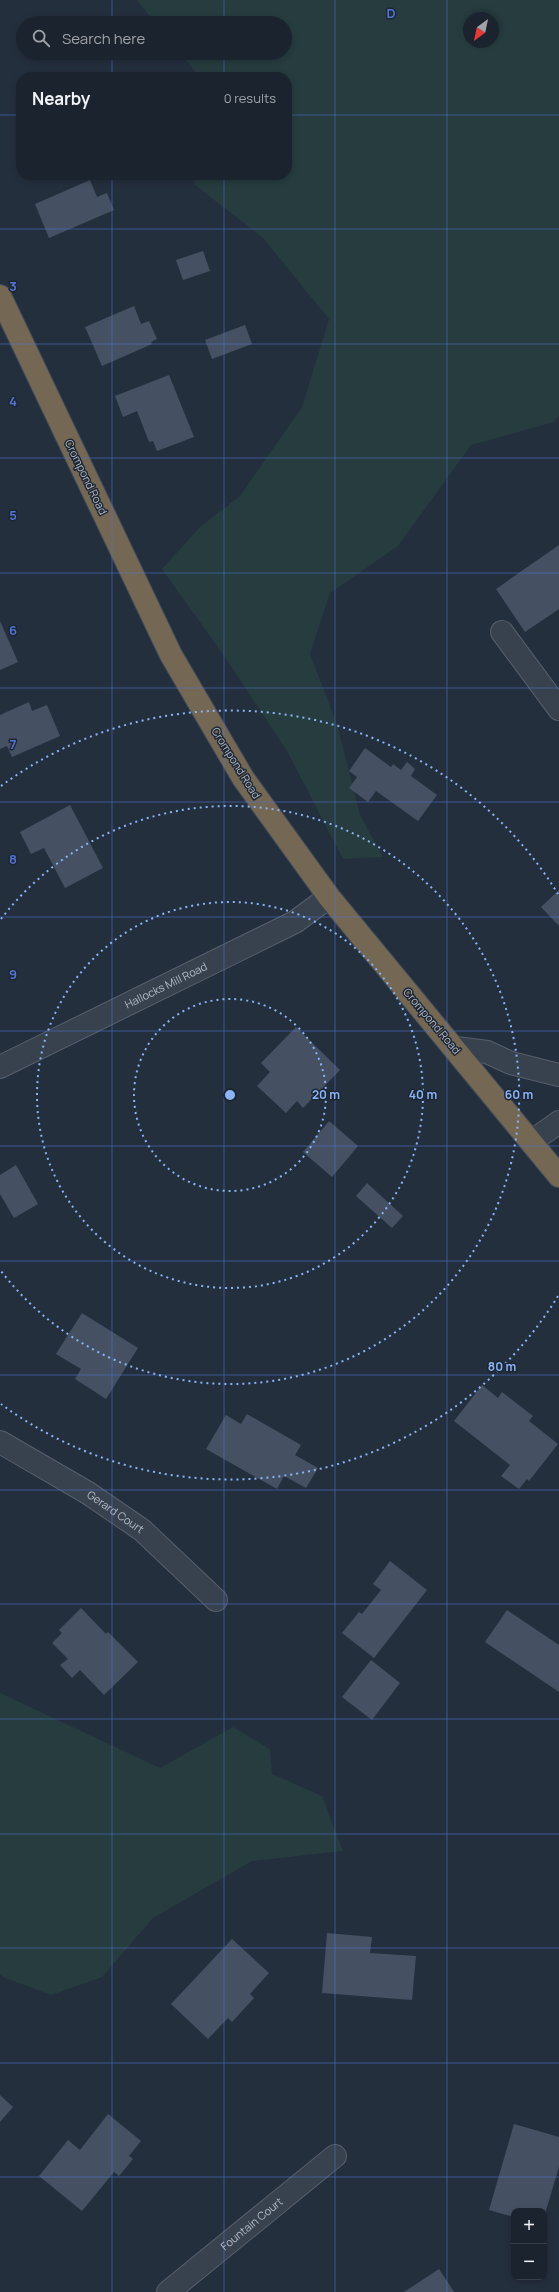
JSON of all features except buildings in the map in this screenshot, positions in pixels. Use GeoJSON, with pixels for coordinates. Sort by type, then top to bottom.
{"type":"FeatureCollection","features":[{"type":"Feature","properties":{"kind":"highway","name":"Crompond Road"},"geometry":{"type":"LineString","coordinates":[[0,296],[171,655],[243,778],[329,897],[456,1048],[559,1176]]}},
{"type":"Feature","properties":{"kind":"street"},"geometry":{"type":"LineString","coordinates":[[502,632],[559,709]]}},
{"type":"Feature","properties":{"kind":"street","name":"Hallocks Mill Road"},"geometry":{"type":"LineString","coordinates":[[0,1067],[294,922],[329,897]]}},
{"type":"Feature","properties":{"kind":"street"},"geometry":{"type":"LineString","coordinates":[[456,1048],[487,1052],[511,1063],[559,1075]]}},
{"type":"Feature","properties":{"kind":"street"},"geometry":{"type":"LineString","coordinates":[[531,1142],[559,1122]]}},
{"type":"Feature","properties":{"kind":"street","name":"Gerard Court"},"geometry":{"type":"LineString","coordinates":[[0,1442],[88,1493],[142,1530],[216,1600]]}},
{"type":"Feature","properties":{"kind":"street","name":"Fountain Court"},"geometry":{"type":"LineString","coordinates":[[168,2292],[335,2156]]}},
{"type":"Feature","properties":{"kind":"green space"},"geometry":{"type":"Polygon","coordinates":[[[137,0],[559,0],[559,415],[554,422],[471,445],[398,546],[330,593],[310,654],[337,724],[360,815],[383,857],[343,859],[287,751],[225,657],[162,569],[200,527],[240,496],[302,407],[329,319],[263,238],[195,185],[194,180],[292,180],[292,72],[196,72],[186,60],[292,60],[292,16],[150,16],[137,0]]]}},
{"type":"Feature","properties":{"kind":"green space"},"geometry":{"type":"Polygon","coordinates":[[[0,1693],[160,1768],[233,1727],[270,1749],[272,1774],[322,1796],[343,1851],[252,1861],[153,1918],[102,1977],[51,1995],[3,1977],[0,1974],[0,1693]]]}}]}
